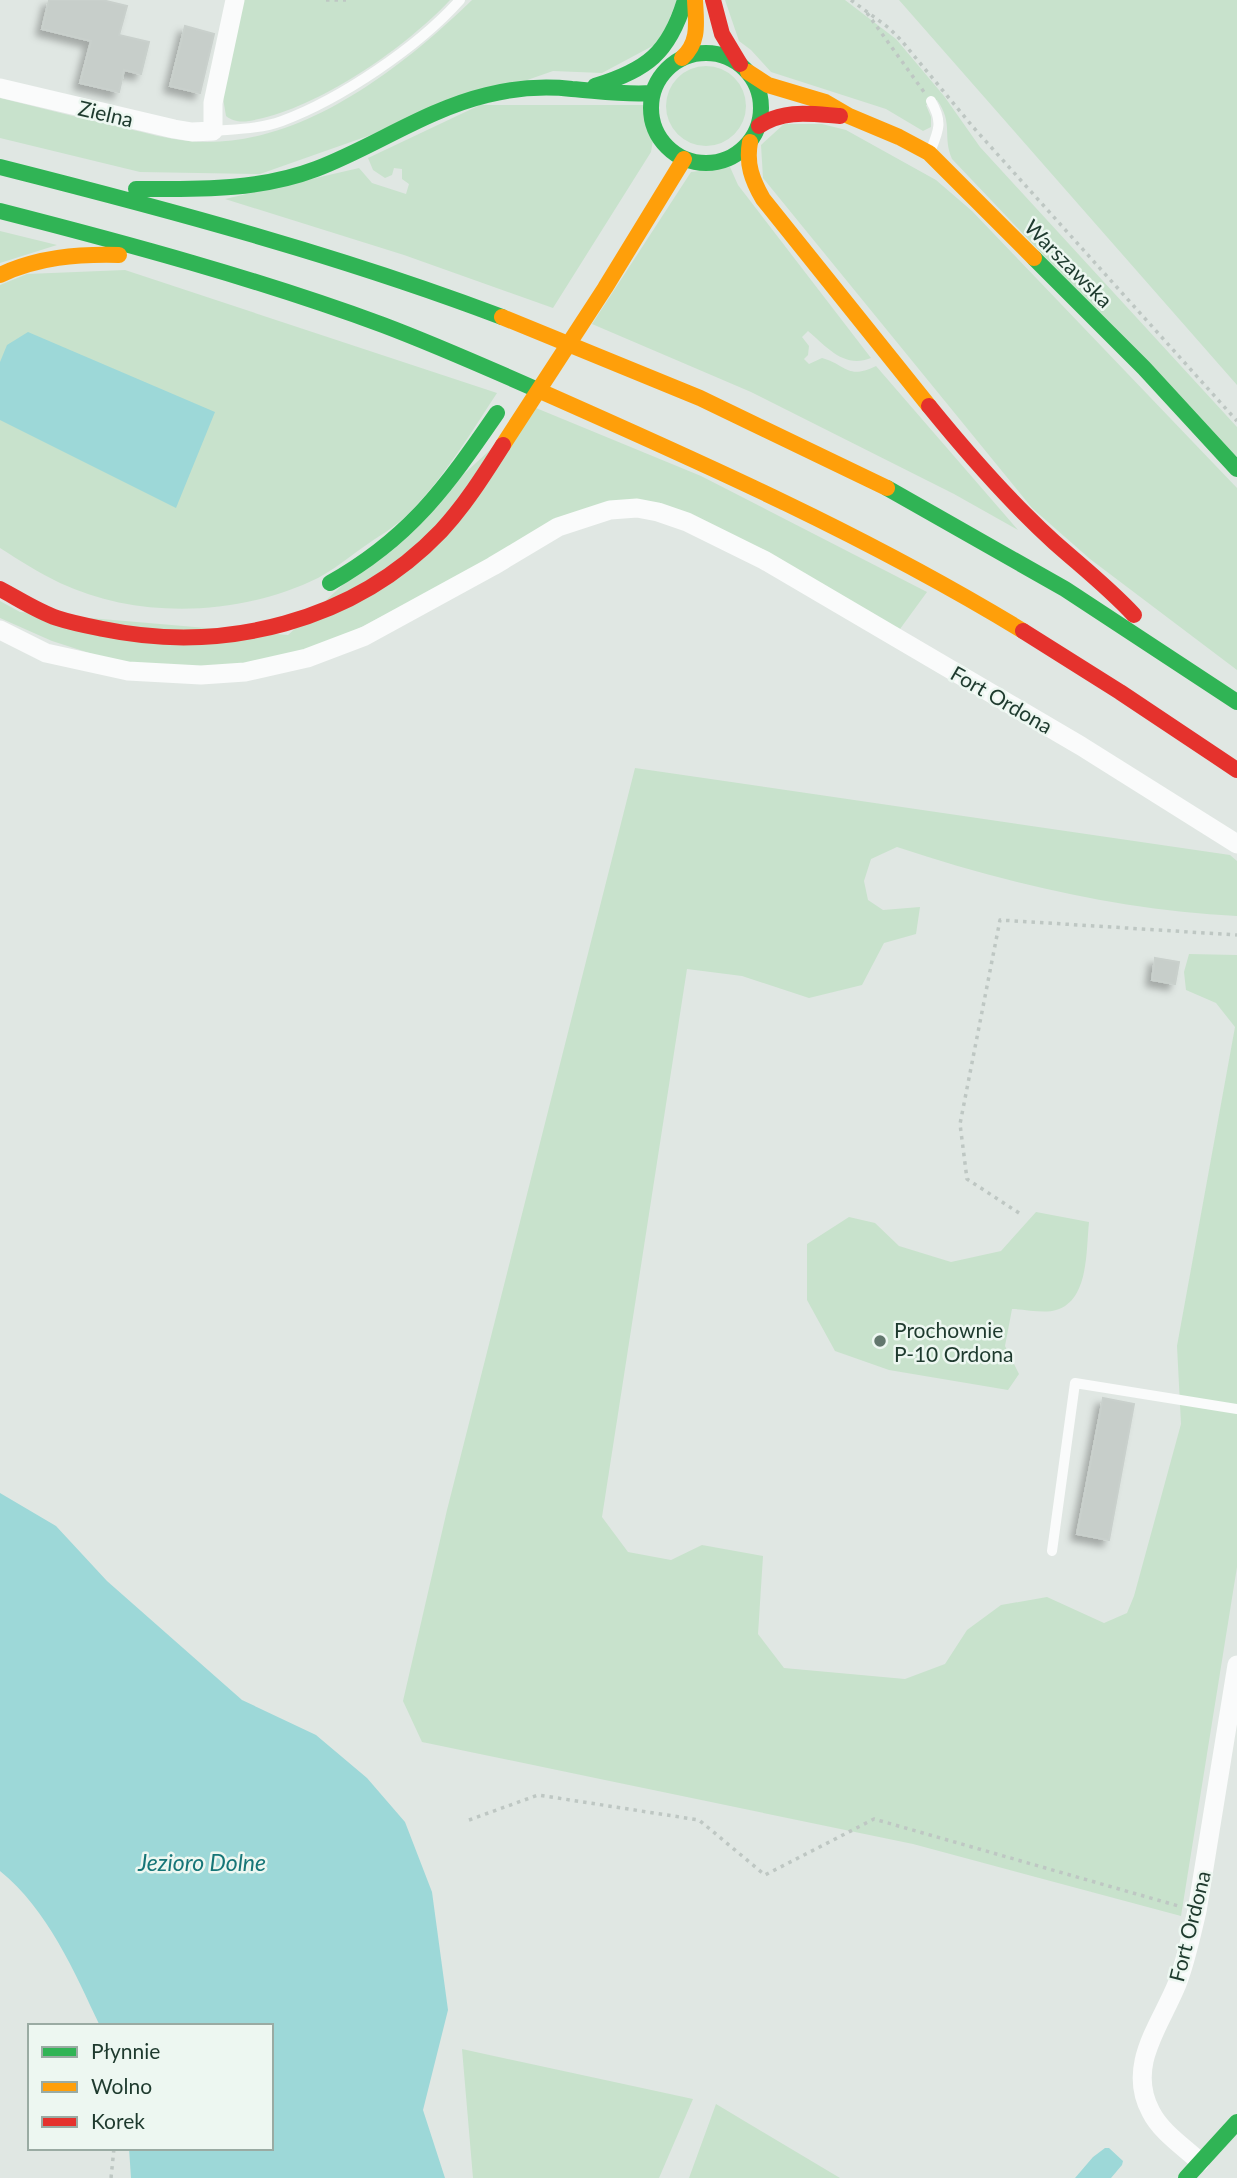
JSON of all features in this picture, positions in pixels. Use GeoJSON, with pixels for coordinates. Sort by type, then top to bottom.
{"type":"FeatureCollection","features":[{"type":"Feature","properties":{"kind":"main road"},"geometry":{"type":"LineString","coordinates":[[582,89],[613,81],[650,63],[663,51],[675,32],[685,0]]}},
{"type":"Feature","properties":{"kind":"main road"},"geometry":{"type":"LineString","coordinates":[[682,58],[706,52],[719,54],[744,68],[755,81],[762,103],[759,126],[750,142],[736,155],[724,161],[697,163],[663,153],[652,122],[652,93],[663,72],[692,49],[695,42],[695,0]]}},
{"type":"Feature","properties":{"kind":"main road","name":"Warszawska"},"geometry":{"type":"LineString","coordinates":[[713,0],[721,35],[731,54],[744,68],[768,85],[825,102],[929,153],[1144,368],[1237,470]]}},
{"type":"Feature","properties":{"kind":"main road"},"geometry":{"type":"LineString","coordinates":[[87,188],[220,189],[275,181],[315,169],[465,100],[503,91],[582,89],[609,94],[652,93]]}},
{"type":"Feature","properties":{"kind":"main road","name":"Warszawska"},"geometry":{"type":"LineString","coordinates":[[759,126],[774,116],[784,114],[849,116]]}},
{"type":"Feature","properties":{"kind":"main road"},"geometry":{"type":"LineString","coordinates":[[750,142],[747,159],[749,171],[763,199],[955,440],[1000,491],[1115,594],[1178,660]]}},
{"type":"Feature","properties":{"kind":"main road"},"geometry":{"type":"LineString","coordinates":[[0,590],[52,617],[116,634],[167,640],[227,638],[278,628],[344,602],[385,579],[427,545],[475,490],[610,284],[684,159]]}},
{"type":"Feature","properties":{"kind":"main road"},"geometry":{"type":"LineString","coordinates":[[0,167],[266,237],[369,269],[549,334],[656,377],[839,462],[995,546],[1178,660],[1237,702]]}},
{"type":"Feature","properties":{"kind":"main road"},"geometry":{"type":"LineString","coordinates":[[0,211],[172,257],[358,315],[493,370],[702,462],[819,519],[1000,617],[1147,709],[1237,770]]}},
{"type":"Feature","properties":{"kind":"main road"},"geometry":{"type":"LineString","coordinates":[[0,275],[35,261],[65,256],[101,254],[172,257]]}},
{"type":"Feature","properties":{"kind":"main road"},"geometry":{"type":"LineString","coordinates":[[317,590],[356,570],[414,523],[447,486],[557,321]]}},
{"type":"Feature","properties":{"kind":"main road"},"geometry":{"type":"LineString","coordinates":[[1186,2178],[1237,2122]]}},
{"type":"Feature","properties":{"kind":"street"},"geometry":{"type":"LineString","coordinates":[[213,131],[213,103],[235,0]]}},
{"type":"Feature","properties":{"kind":"street","name":"Zielna"},"geometry":{"type":"LineString","coordinates":[[0,88],[174,129],[213,131]]}},
{"type":"Feature","properties":{"kind":"street","name":"Fort Ordona"},"geometry":{"type":"LineString","coordinates":[[0,630],[46,653],[128,671],[245,673],[307,657],[365,636],[558,527],[610,510],[637,508],[687,522],[764,560],[1082,746],[1237,844]]}},
{"type":"Feature","properties":{"kind":"street","name":"Fort Ordona"},"geometry":{"type":"LineString","coordinates":[[1200,2162],[1161,2126],[1151,2113],[1145,2097],[1142,2073],[1146,2047],[1183,1967],[1197,1911],[1237,1665]]}},
{"type":"Feature","properties":{"kind":"lane"},"geometry":{"type":"LineString","coordinates":[[213,131],[249,128],[280,121],[314,107],[349,88],[393,58],[428,31],[460,0]]}},
{"type":"Feature","properties":{"kind":"lane"},"geometry":{"type":"LineString","coordinates":[[929,153],[939,126],[939,115],[931,101]]}},
{"type":"Feature","properties":{"kind":"lane"},"geometry":{"type":"LineString","coordinates":[[1052,1552],[1075,1383],[1237,1409]]}},
{"type":"Feature","properties":{"kind":"path"},"geometry":{"type":"LineString","coordinates":[[326,0],[346,0]]}},
{"type":"Feature","properties":{"kind":"path"},"geometry":{"type":"LineString","coordinates":[[851,0],[901,40],[973,127],[1237,421]]}},
{"type":"Feature","properties":{"kind":"path"},"geometry":{"type":"LineString","coordinates":[[859,0],[931,101]]}},
{"type":"Feature","properties":{"kind":"path"},"geometry":{"type":"LineString","coordinates":[[1019,1213],[967,1179],[960,1124],[1000,920],[1237,935]]}},
{"type":"Feature","properties":{"kind":"path"},"geometry":{"type":"LineString","coordinates":[[469,1820],[538,1795],[699,1820],[765,1875],[874,1819],[1197,1911]]}},
{"type":"Feature","properties":{"kind":"path"},"geometry":{"type":"LineString","coordinates":[[111,2178],[114,2150]]}},
{"type":"Feature","properties":{"kind":"green space"},"geometry":{"type":"Polygon","coordinates":[[[242,0],[450,0],[388,54],[338,86],[287,111],[244,122],[226,116],[223,98],[242,0]]]}},
{"type":"Feature","properties":{"kind":"green space"},"geometry":{"type":"Polygon","coordinates":[[[472,0],[677,0],[660,42],[602,73],[553,71],[260,174],[140,172],[0,138],[0,98],[180,140],[228,141],[267,133],[306,120],[379,78],[444,27],[472,0]]]}},
{"type":"Feature","properties":{"kind":"green space"},"geometry":{"type":"Polygon","coordinates":[[[725,0],[845,0],[896,39],[944,96],[980,147],[1237,427],[1237,459],[952,159],[947,123],[937,100],[926,105],[931,117],[931,127],[923,131],[886,109],[771,72],[739,41],[725,0]]]}},
{"type":"Feature","properties":{"kind":"green space"},"geometry":{"type":"Polygon","coordinates":[[[899,0],[1237,0],[1237,385],[899,0]]]}},
{"type":"Feature","properties":{"kind":"green space"},"geometry":{"type":"Polygon","coordinates":[[[706,66],[721,69],[734,78],[743,91],[746,106],[743,121],[734,134],[721,143],[706,146],[691,143],[678,134],[669,121],[666,106],[669,91],[678,78],[691,69],[706,66]]]}},
{"type":"Feature","properties":{"kind":"green space"},"geometry":{"type":"Polygon","coordinates":[[[480,105],[649,105],[654,134],[651,152],[553,308],[404,255],[225,199],[359,168],[372,183],[406,194],[409,184],[402,179],[402,169],[394,168],[392,175],[385,178],[373,170],[368,158],[480,105]]]}},
{"type":"Feature","properties":{"kind":"green space"},"geometry":{"type":"Polygon","coordinates":[[[784,124],[822,124],[846,130],[936,180],[972,211],[1237,488],[1237,670],[1090,559],[1032,508],[763,178],[761,145],[784,124]]]}},
{"type":"Feature","properties":{"kind":"green space"},"geometry":{"type":"Polygon","coordinates":[[[730,167],[738,185],[871,358],[861,361],[844,359],[808,331],[802,337],[809,346],[808,355],[804,359],[809,364],[822,358],[859,372],[876,366],[1018,530],[954,494],[751,392],[592,324],[691,172],[730,167]]]}},
{"type":"Feature","properties":{"kind":"green space"},"geometry":{"type":"Polygon","coordinates":[[[0,231],[57,245],[0,263],[0,231]]]}},
{"type":"Feature","properties":{"kind":"green space"},"geometry":{"type":"Polygon","coordinates":[[[125,270],[497,393],[445,470],[409,513],[318,578],[288,591],[256,600],[189,609],[156,608],[91,595],[52,579],[0,548],[0,285],[27,274],[125,270]]]}},
{"type":"Feature","properties":{"kind":"green space"},"geometry":{"type":"Polygon","coordinates":[[[536,408],[701,476],[927,592],[900,629],[630,504],[451,581],[332,642],[248,664],[200,667],[139,664],[102,657],[52,641],[0,618],[0,601],[20,612],[288,635],[536,408]]]}},
{"type":"Feature","properties":{"kind":"green space"},"geometry":{"type":"Polygon","coordinates":[[[635,768],[1230,855],[1237,861],[1237,916],[1151,908],[1065,893],[980,872],[897,847],[871,859],[864,881],[868,900],[883,910],[920,907],[916,934],[884,943],[862,985],[809,998],[742,976],[687,969],[602,1517],[628,1552],[671,1560],[702,1545],[763,1556],[758,1634],[784,1668],[905,1679],[945,1664],[967,1630],[1001,1605],[1047,1597],[1104,1623],[1127,1613],[1181,1424],[1177,1346],[1235,1027],[1216,1003],[1186,990],[1184,972],[1189,954],[1237,955],[1237,1567],[1181,1916],[913,1844],[422,1742],[403,1701],[447,1510],[635,768]]]}},
{"type":"Feature","properties":{"kind":"green space"},"geometry":{"type":"Polygon","coordinates":[[[1036,1212],[1089,1222],[1084,1273],[1075,1296],[1067,1305],[1046,1312],[1012,1309],[1005,1346],[1019,1374],[1008,1390],[889,1370],[835,1351],[807,1300],[807,1244],[849,1217],[875,1223],[899,1246],[951,1262],[1001,1251],[1036,1212]]]}},
{"type":"Feature","properties":{"kind":"green space"},"geometry":{"type":"Polygon","coordinates":[[[462,2049],[693,2099],[659,2178],[473,2178],[462,2049]]]}},
{"type":"Feature","properties":{"kind":"green space"},"geometry":{"type":"Polygon","coordinates":[[[716,2104],[840,2178],[689,2178],[716,2104]]]}},
{"type":"Feature","properties":{"kind":"water"},"geometry":{"type":"Polygon","coordinates":[[[28,332],[215,412],[176,508],[0,420],[0,362],[7,345],[28,332]]]}},
{"type":"Feature","properties":{"kind":"water","name":"Jezioro Dolne"},"geometry":{"type":"Polygon","coordinates":[[[0,1493],[56,1526],[107,1581],[242,1700],[316,1735],[367,1778],[405,1822],[432,1892],[448,2010],[423,2110],[445,2178],[131,2178],[129,2150],[273,2150],[273,2024],[99,2024],[70,1963],[46,1923],[17,1887],[0,1871],[0,1493]]]}},
{"type":"Feature","properties":{"kind":"water"},"geometry":{"type":"Polygon","coordinates":[[[1109,2148],[1123,2161],[1111,2178],[1075,2178],[1093,2157],[1109,2148]]]}},
{"type":"Feature","properties":{"kind":"building"},"geometry":{"type":"Polygon","coordinates":[[[49,0],[102,0],[127,6],[119,35],[149,42],[141,74],[124,70],[119,92],[80,83],[91,41],[42,29],[49,0]]]}},
{"type":"Feature","properties":{"kind":"building"},"geometry":{"type":"Polygon","coordinates":[[[185,26],[214,34],[200,93],[170,86],[185,26]]]}},
{"type":"Feature","properties":{"kind":"building"},"geometry":{"type":"Polygon","coordinates":[[[1155,958],[1179,962],[1175,984],[1152,980],[1155,958]]]}},
{"type":"Feature","properties":{"kind":"building"},"geometry":{"type":"Polygon","coordinates":[[[1103,1398],[1134,1404],[1109,1540],[1077,1534],[1103,1398]]]}},
{"type":"Feature","properties":{"kind":"traffic: fast"},"geometry":{"type":"LineString","coordinates":[[595,86],[629,73],[654,57],[672,34],[685,0]]}},
{"type":"Feature","properties":{"kind":"traffic: fast"},"geometry":{"type":"LineString","coordinates":[[706,53],[727,57],[745,69],[757,87],[761,108],[757,129],[745,147],[727,159],[706,163],[685,159],[667,147],[655,129],[651,108],[655,87],[667,69],[685,57],[706,53]]}},
{"type":"Feature","properties":{"kind":"traffic: fast"},"geometry":{"type":"LineString","coordinates":[[136,189],[227,187],[294,176],[337,160],[442,110],[519,89],[652,93]]}},
{"type":"Feature","properties":{"kind":"traffic: fast"},"geometry":{"type":"LineString","coordinates":[[0,167],[253,235],[378,273],[502,317]]}},
{"type":"Feature","properties":{"kind":"traffic: fast"},"geometry":{"type":"LineString","coordinates":[[0,211],[145,249],[289,292],[403,333],[540,391]]}},
{"type":"Feature","properties":{"kind":"traffic: fast"},"geometry":{"type":"LineString","coordinates":[[1034,258],[1144,368],[1237,469]]}},
{"type":"Feature","properties":{"kind":"traffic: fast"},"geometry":{"type":"LineString","coordinates":[[330,583],[358,566],[405,529],[443,487],[497,413]]}},
{"type":"Feature","properties":{"kind":"traffic: fast"},"geometry":{"type":"LineString","coordinates":[[887,488],[1065,589],[1237,702]]}},
{"type":"Feature","properties":{"kind":"traffic: fast"},"geometry":{"type":"LineString","coordinates":[[1186,2178],[1237,2122]]}},
{"type":"Feature","properties":{"kind":"traffic: slow"},"geometry":{"type":"LineString","coordinates":[[682,58],[694,38],[695,0]]}},
{"type":"Feature","properties":{"kind":"traffic: slow"},"geometry":{"type":"LineString","coordinates":[[748,72],[768,85],[825,102],[929,153],[1034,258]]}},
{"type":"Feature","properties":{"kind":"traffic: slow"},"geometry":{"type":"LineString","coordinates":[[750,142],[751,172],[763,199],[929,406]]}},
{"type":"Feature","properties":{"kind":"traffic: slow"},"geometry":{"type":"LineString","coordinates":[[503,445],[605,288],[684,159]]}},
{"type":"Feature","properties":{"kind":"traffic: slow"},"geometry":{"type":"LineString","coordinates":[[0,275],[29,264],[58,258],[119,255]]}},
{"type":"Feature","properties":{"kind":"traffic: slow"},"geometry":{"type":"LineString","coordinates":[[502,317],[700,398],[887,488]]}},
{"type":"Feature","properties":{"kind":"traffic: slow"},"geometry":{"type":"LineString","coordinates":[[540,391],[786,503],[906,564],[1023,631]]}},
{"type":"Feature","properties":{"kind":"traffic: jam"},"geometry":{"type":"LineString","coordinates":[[713,0],[722,34],[740,64]]}},
{"type":"Feature","properties":{"kind":"traffic: jam"},"geometry":{"type":"LineString","coordinates":[[759,126],[788,115],[840,116]]}},
{"type":"Feature","properties":{"kind":"traffic: jam"},"geometry":{"type":"LineString","coordinates":[[929,406],[1021,510],[1134,615]]}},
{"type":"Feature","properties":{"kind":"traffic: jam"},"geometry":{"type":"LineString","coordinates":[[0,589],[63,620],[149,636],[195,637],[240,633],[285,624],[328,609],[368,588],[406,562],[450,521],[503,445]]}},
{"type":"Feature","properties":{"kind":"traffic: jam"},"geometry":{"type":"LineString","coordinates":[[1023,631],[1237,770]]}},
{"type":"Feature","properties":{"kind":"place","name":"Prochownie P-10 Ordona"},"geometry":{"type":"Point","coordinates":[880,1341]}}]}
